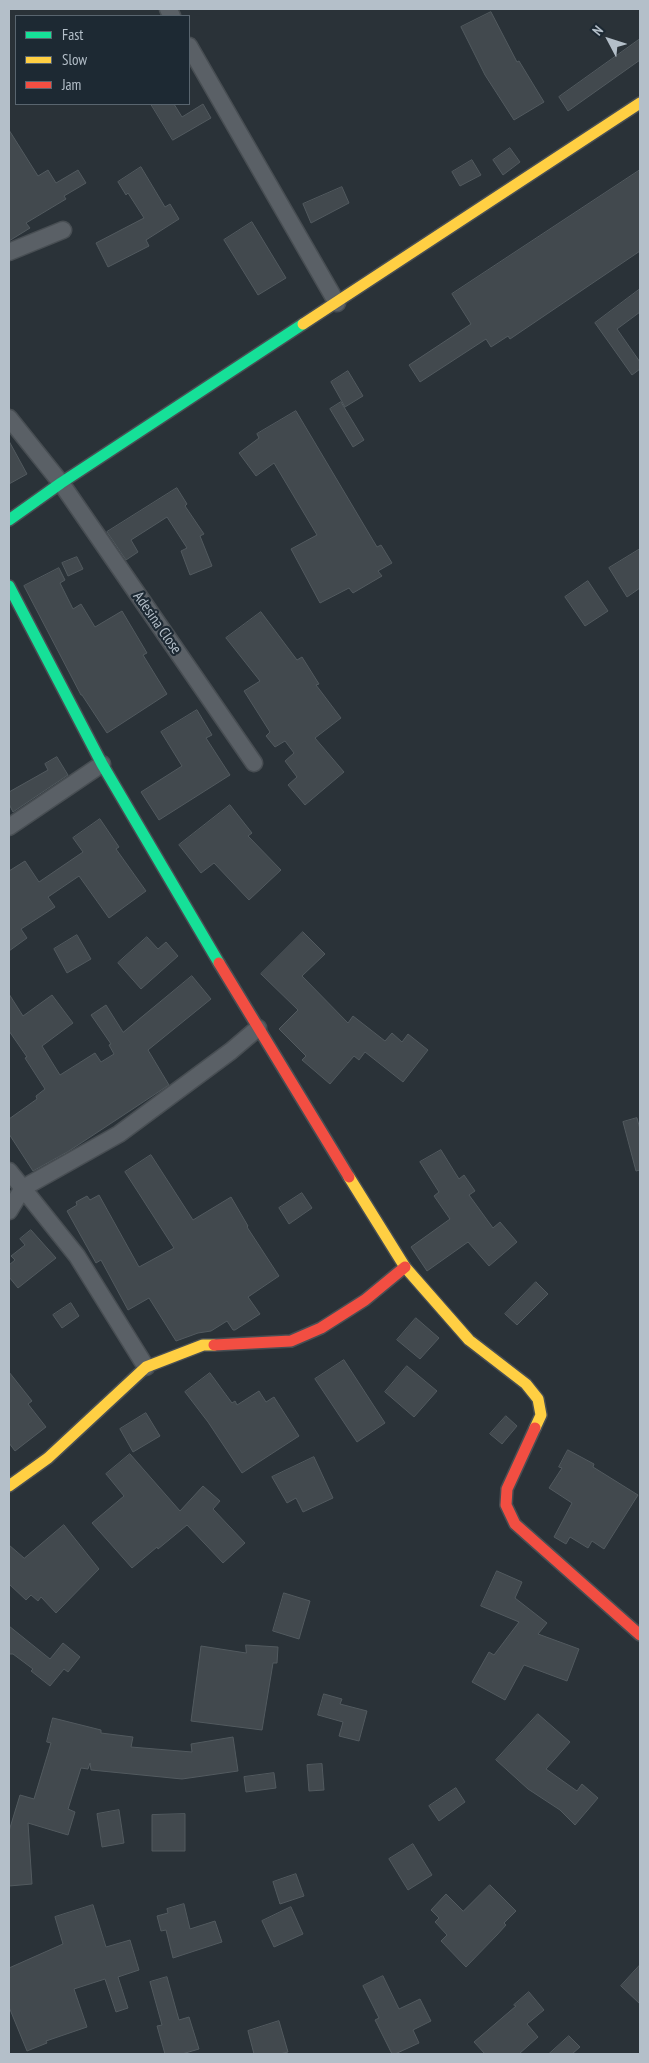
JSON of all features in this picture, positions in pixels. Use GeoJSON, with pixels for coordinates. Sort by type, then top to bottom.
{"type":"FeatureCollection","features":[{"type":"Feature","properties":{"kind":"street"},"geometry":{"type":"LineString","coordinates":[[190,48],[337,303]]}},
{"type":"Feature","properties":{"kind":"street"},"geometry":{"type":"LineString","coordinates":[[9,520],[61,483],[640,103]]}},
{"type":"Feature","properties":{"kind":"street"},"geometry":{"type":"LineString","coordinates":[[9,252],[63,230]]}},
{"type":"Feature","properties":{"kind":"street","name":"Adesina Close"},"geometry":{"type":"LineString","coordinates":[[9,418],[61,483],[254,763]]}},
{"type":"Feature","properties":{"kind":"street"},"geometry":{"type":"LineString","coordinates":[[9,586],[102,764],[258,1028],[405,1267],[469,1340],[526,1384],[538,1399],[541,1415],[507,1489],[506,1505],[515,1524],[640,1635]]}},
{"type":"Feature","properties":{"kind":"street"},"geometry":{"type":"LineString","coordinates":[[9,827],[102,764]]}},
{"type":"Feature","properties":{"kind":"street"},"geometry":{"type":"LineString","coordinates":[[9,1211],[23,1188],[119,1134],[258,1028]]}},
{"type":"Feature","properties":{"kind":"street"},"geometry":{"type":"LineString","coordinates":[[9,1171],[77,1256],[146,1367]]}},
{"type":"Feature","properties":{"kind":"street"},"geometry":{"type":"LineString","coordinates":[[9,1486],[48,1458],[146,1367],[203,1345],[291,1341],[321,1328],[365,1300],[405,1267]]}},
{"type":"Feature","properties":{"kind":"building"},"geometry":{"type":"Polygon","coordinates":[[[491,12],[517,62],[519,61],[544,102],[514,120],[485,75],[461,27],[491,12]]]}},
{"type":"Feature","properties":{"kind":"building"},"geometry":{"type":"Polygon","coordinates":[[[640,39],[640,60],[568,111],[559,97],[640,39]]]}},
{"type":"Feature","properties":{"kind":"building"},"geometry":{"type":"Polygon","coordinates":[[[203,104],[211,118],[173,140],[152,105],[175,105],[182,117],[203,104]]]}},
{"type":"Feature","properties":{"kind":"building"},"geometry":{"type":"Polygon","coordinates":[[[9,130],[38,176],[48,170],[56,183],[78,170],[86,183],[64,196],[66,199],[26,223],[30,228],[9,241],[9,130]]]}},
{"type":"Feature","properties":{"kind":"building"},"geometry":{"type":"Polygon","coordinates":[[[510,148],[520,162],[503,175],[493,160],[510,148]]]}},
{"type":"Feature","properties":{"kind":"building"},"geometry":{"type":"Polygon","coordinates":[[[472,160],[481,175],[460,186],[452,172],[472,160]]]}},
{"type":"Feature","properties":{"kind":"building"},"geometry":{"type":"Polygon","coordinates":[[[141,167],[165,207],[170,204],[179,219],[146,240],[149,246],[108,267],[96,243],[144,218],[128,193],[126,195],[118,182],[141,167]]]}},
{"type":"Feature","properties":{"kind":"building"},"geometry":{"type":"Polygon","coordinates":[[[640,170],[640,251],[510,339],[508,336],[491,347],[486,339],[420,382],[409,365],[471,324],[452,294],[640,170]]]}},
{"type":"Feature","properties":{"kind":"building"},"geometry":{"type":"Polygon","coordinates":[[[342,187],[349,203],[311,223],[303,204],[342,187]]]}},
{"type":"Feature","properties":{"kind":"building"},"geometry":{"type":"Polygon","coordinates":[[[252,222],[286,278],[258,295],[224,240],[252,222]]]}},
{"type":"Feature","properties":{"kind":"building"},"geometry":{"type":"Polygon","coordinates":[[[640,289],[640,312],[617,329],[640,362],[640,369],[632,375],[595,323],[640,289]]]}},
{"type":"Feature","properties":{"kind":"building"},"geometry":{"type":"Polygon","coordinates":[[[348,371],[363,396],[345,407],[331,382],[348,371]]]}},
{"type":"Feature","properties":{"kind":"building"},"geometry":{"type":"Polygon","coordinates":[[[341,402],[364,440],[353,447],[330,409],[341,402]]]}},
{"type":"Feature","properties":{"kind":"building"},"geometry":{"type":"Polygon","coordinates":[[[296,411],[377,547],[381,545],[392,563],[378,571],[382,576],[353,593],[349,588],[320,603],[291,549],[317,535],[274,463],[256,476],[239,453],[259,438],[257,434],[296,411]]]}},
{"type":"Feature","properties":{"kind":"building"},"geometry":{"type":"Polygon","coordinates":[[[9,441],[27,474],[9,484],[9,441]]]}},
{"type":"Feature","properties":{"kind":"building"},"geometry":{"type":"Polygon","coordinates":[[[177,488],[187,504],[185,506],[204,534],[200,536],[212,566],[190,575],[181,551],[187,548],[167,517],[131,540],[138,552],[126,560],[107,532],[177,488]]]}},
{"type":"Feature","properties":{"kind":"building"},"geometry":{"type":"Polygon","coordinates":[[[640,549],[640,588],[627,597],[609,568],[640,549]]]}},
{"type":"Feature","properties":{"kind":"building"},"geometry":{"type":"Polygon","coordinates":[[[77,557],[83,569],[68,576],[62,563],[77,557]]]}},
{"type":"Feature","properties":{"kind":"building"},"geometry":{"type":"Polygon","coordinates":[[[59,568],[65,580],[60,583],[73,609],[81,604],[95,627],[122,611],[147,653],[143,655],[167,694],[107,733],[81,695],[24,586],[59,568]]]}},
{"type":"Feature","properties":{"kind":"building"},"geometry":{"type":"Polygon","coordinates":[[[588,581],[608,611],[585,626],[565,597],[588,581]]]}},
{"type":"Feature","properties":{"kind":"building"},"geometry":{"type":"Polygon","coordinates":[[[261,612],[297,660],[302,657],[319,684],[316,685],[341,718],[315,738],[344,772],[305,805],[288,785],[297,777],[285,761],[294,753],[285,741],[275,747],[266,736],[270,732],[244,691],[260,681],[226,638],[261,612]]]}},
{"type":"Feature","properties":{"kind":"building"},"geometry":{"type":"Polygon","coordinates":[[[197,710],[212,735],[206,738],[230,775],[159,820],[141,792],[182,766],[161,732],[197,710]]]}},
{"type":"Feature","properties":{"kind":"building"},"geometry":{"type":"Polygon","coordinates":[[[57,757],[68,775],[13,812],[9,804],[9,792],[48,770],[45,764],[57,757]]]}},
{"type":"Feature","properties":{"kind":"building"},"geometry":{"type":"Polygon","coordinates":[[[230,805],[252,833],[248,836],[281,870],[249,900],[214,863],[201,873],[179,845],[230,805]]]}},
{"type":"Feature","properties":{"kind":"building"},"geometry":{"type":"Polygon","coordinates":[[[100,819],[119,847],[116,849],[146,891],[109,918],[79,876],[48,897],[55,907],[21,929],[27,938],[9,951],[9,871],[25,861],[39,882],[83,852],[73,838],[100,819]]]}},
{"type":"Feature","properties":{"kind":"building"},"geometry":{"type":"Polygon","coordinates":[[[303,932],[325,954],[302,976],[348,1023],[353,1016],[385,1041],[392,1033],[402,1042],[408,1034],[428,1050],[403,1082],[365,1052],[359,1060],[354,1056],[330,1084],[302,1060],[306,1056],[279,1029],[298,1010],[261,974],[303,932]]]}},
{"type":"Feature","properties":{"kind":"building"},"geometry":{"type":"Polygon","coordinates":[[[77,935],[91,959],[67,973],[54,949],[77,935]]]}},
{"type":"Feature","properties":{"kind":"building"},"geometry":{"type":"Polygon","coordinates":[[[147,937],[158,949],[166,942],[178,956],[141,989],[118,963],[147,937]]]}},
{"type":"Feature","properties":{"kind":"building"},"geometry":{"type":"Polygon","coordinates":[[[192,976],[211,999],[148,1050],[169,1085],[69,1151],[33,1171],[9,1134],[9,1119],[37,1099],[36,1096],[45,1089],[25,1058],[27,1057],[9,1031],[9,994],[23,1016],[52,995],[73,1023],[42,1046],[60,1075],[95,1053],[101,1062],[114,1054],[109,1045],[111,1044],[91,1015],[106,1005],[123,1032],[192,976]]]}},
{"type":"Feature","properties":{"kind":"building"},"geometry":{"type":"Polygon","coordinates":[[[637,1118],[640,1129],[640,1170],[636,1171],[623,1122],[637,1118]]]}},
{"type":"Feature","properties":{"kind":"building"},"geometry":{"type":"Polygon","coordinates":[[[441,1150],[459,1179],[464,1175],[475,1191],[469,1195],[493,1228],[500,1222],[517,1242],[489,1266],[468,1242],[427,1271],[411,1247],[450,1219],[434,1196],[439,1192],[420,1162],[441,1150]]]}},
{"type":"Feature","properties":{"kind":"building"},"geometry":{"type":"Polygon","coordinates":[[[151,1155],[193,1220],[231,1197],[247,1227],[279,1276],[248,1297],[260,1314],[235,1330],[227,1321],[211,1331],[198,1333],[176,1341],[149,1298],[128,1310],[101,1260],[96,1263],[67,1211],[77,1205],[76,1202],[87,1196],[90,1200],[99,1195],[139,1267],[174,1248],[125,1172],[151,1155]]]}},
{"type":"Feature","properties":{"kind":"building"},"geometry":{"type":"Polygon","coordinates":[[[302,1193],[312,1208],[289,1224],[279,1208],[302,1193]]]}},
{"type":"Feature","properties":{"kind":"building"},"geometry":{"type":"Polygon","coordinates":[[[31,1230],[56,1258],[18,1288],[9,1277],[9,1265],[15,1260],[11,1256],[25,1245],[20,1239],[31,1230]]]}},
{"type":"Feature","properties":{"kind":"building"},"geometry":{"type":"Polygon","coordinates":[[[536,1282],[548,1294],[517,1325],[505,1314],[536,1282]]]}},
{"type":"Feature","properties":{"kind":"building"},"geometry":{"type":"Polygon","coordinates":[[[71,1303],[79,1316],[62,1328],[53,1315],[71,1303]]]}},
{"type":"Feature","properties":{"kind":"building"},"geometry":{"type":"Polygon","coordinates":[[[416,1318],[439,1338],[420,1359],[397,1340],[416,1318]]]}},
{"type":"Feature","properties":{"kind":"building"},"geometry":{"type":"Polygon","coordinates":[[[344,1360],[385,1423],[357,1442],[315,1379],[344,1360]]]}},
{"type":"Feature","properties":{"kind":"building"},"geometry":{"type":"Polygon","coordinates":[[[407,1366],[437,1391],[414,1417],[385,1392],[407,1366]]]}},
{"type":"Feature","properties":{"kind":"building"},"geometry":{"type":"Polygon","coordinates":[[[9,1372],[32,1401],[28,1404],[46,1427],[15,1451],[9,1443],[9,1372]]]}},
{"type":"Feature","properties":{"kind":"building"},"geometry":{"type":"Polygon","coordinates":[[[210,1373],[232,1403],[235,1401],[237,1405],[259,1391],[266,1402],[274,1397],[299,1436],[242,1473],[208,1422],[185,1392],[210,1373]]]}},
{"type":"Feature","properties":{"kind":"building"},"geometry":{"type":"Polygon","coordinates":[[[146,1413],[160,1436],[133,1452],[120,1429],[146,1413]]]}},
{"type":"Feature","properties":{"kind":"building"},"geometry":{"type":"Polygon","coordinates":[[[506,1416],[517,1426],[502,1444],[490,1434],[506,1416]]]}},
{"type":"Feature","properties":{"kind":"building"},"geometry":{"type":"Polygon","coordinates":[[[568,1450],[594,1464],[593,1467],[638,1495],[604,1549],[592,1541],[588,1548],[570,1537],[566,1544],[554,1537],[572,1503],[549,1488],[562,1468],[559,1467],[568,1450]]]}},
{"type":"Feature","properties":{"kind":"building"},"geometry":{"type":"Polygon","coordinates":[[[130,1454],[180,1511],[203,1486],[220,1501],[213,1509],[245,1543],[223,1563],[187,1525],[132,1568],[92,1523],[124,1496],[106,1474],[130,1454]]]}},
{"type":"Feature","properties":{"kind":"building"},"geometry":{"type":"Polygon","coordinates":[[[314,1457],[333,1498],[303,1512],[296,1498],[287,1503],[272,1477],[314,1457]]]}},
{"type":"Feature","properties":{"kind":"building"},"geometry":{"type":"Polygon","coordinates":[[[64,1525],[99,1569],[56,1613],[41,1597],[38,1601],[31,1595],[26,1600],[9,1584],[9,1545],[24,1558],[64,1525]]]}},
{"type":"Feature","properties":{"kind":"building"},"geometry":{"type":"Polygon","coordinates":[[[497,1571],[522,1582],[515,1598],[547,1623],[538,1634],[579,1649],[567,1681],[524,1665],[505,1700],[472,1682],[489,1652],[494,1655],[519,1622],[481,1606],[497,1571]]]}},
{"type":"Feature","properties":{"kind":"building"},"geometry":{"type":"Polygon","coordinates":[[[284,1593],[310,1601],[299,1639],[273,1631],[284,1593]]]}},
{"type":"Feature","properties":{"kind":"building"},"geometry":{"type":"Polygon","coordinates":[[[9,1626],[50,1659],[63,1643],[80,1657],[68,1672],[64,1669],[50,1686],[31,1671],[33,1669],[13,1654],[9,1654],[9,1626]]]}},
{"type":"Feature","properties":{"kind":"building"},"geometry":{"type":"Polygon","coordinates":[[[246,1645],[278,1647],[277,1663],[273,1663],[262,1730],[191,1721],[201,1646],[246,1653],[246,1645]]]}},
{"type":"Feature","properties":{"kind":"building"},"geometry":{"type":"Polygon","coordinates":[[[324,1694],[342,1699],[340,1704],[367,1711],[359,1741],[339,1736],[343,1722],[318,1715],[324,1694]]]}},
{"type":"Feature","properties":{"kind":"building"},"geometry":{"type":"Polygon","coordinates":[[[538,1714],[570,1742],[546,1769],[577,1791],[582,1784],[598,1798],[575,1825],[560,1810],[528,1789],[496,1760],[538,1714]]]}},
{"type":"Feature","properties":{"kind":"building"},"geometry":{"type":"Polygon","coordinates":[[[53,1718],[101,1730],[101,1733],[133,1737],[131,1747],[192,1752],[191,1744],[233,1737],[238,1771],[182,1779],[91,1770],[90,1763],[88,1769],[81,1768],[68,1809],[75,1812],[68,1835],[28,1823],[32,1884],[9,1886],[9,1831],[20,1795],[34,1799],[51,1743],[47,1742],[53,1718]]]}},
{"type":"Feature","properties":{"kind":"building"},"geometry":{"type":"Polygon","coordinates":[[[322,1764],[324,1790],[309,1791],[307,1765],[322,1764]]]}},
{"type":"Feature","properties":{"kind":"building"},"geometry":{"type":"Polygon","coordinates":[[[274,1773],[276,1788],[246,1792],[244,1777],[274,1773]]]}},
{"type":"Feature","properties":{"kind":"building"},"geometry":{"type":"Polygon","coordinates":[[[456,1788],[465,1802],[439,1821],[429,1806],[456,1788]]]}},
{"type":"Feature","properties":{"kind":"building"},"geometry":{"type":"Polygon","coordinates":[[[119,1810],[124,1843],[102,1847],[97,1814],[119,1810]]]}},
{"type":"Feature","properties":{"kind":"building"},"geometry":{"type":"Polygon","coordinates":[[[185,1814],[185,1851],[152,1851],[152,1815],[185,1814]]]}},
{"type":"Feature","properties":{"kind":"building"},"geometry":{"type":"Polygon","coordinates":[[[413,1844],[432,1875],[408,1890],[389,1859],[413,1844]]]}},
{"type":"Feature","properties":{"kind":"building"},"geometry":{"type":"Polygon","coordinates":[[[296,1874],[304,1896],[280,1904],[273,1882],[296,1874]]]}},
{"type":"Feature","properties":{"kind":"building"},"geometry":{"type":"Polygon","coordinates":[[[490,1885],[516,1911],[504,1923],[506,1925],[466,1967],[441,1941],[447,1935],[435,1922],[439,1918],[431,1910],[446,1894],[463,1911],[490,1885]]]}},
{"type":"Feature","properties":{"kind":"building"},"geometry":{"type":"Polygon","coordinates":[[[184,1904],[190,1929],[215,1921],[222,1942],[173,1958],[166,1930],[161,1931],[157,1916],[168,1913],[167,1909],[184,1904]]]}},
{"type":"Feature","properties":{"kind":"building"},"geometry":{"type":"Polygon","coordinates":[[[93,1905],[106,1947],[130,1940],[139,1970],[118,1977],[128,2008],[116,2012],[105,1979],[74,1989],[87,2027],[46,2041],[47,2043],[27,2051],[9,2007],[9,1968],[63,1944],[55,1917],[93,1905]]]}},
{"type":"Feature","properties":{"kind":"building"},"geometry":{"type":"Polygon","coordinates":[[[291,1907],[303,1934],[274,1947],[262,1921],[291,1907]]]}},
{"type":"Feature","properties":{"kind":"building"},"geometry":{"type":"Polygon","coordinates":[[[640,1965],[640,2004],[621,1986],[640,1965]]]}},
{"type":"Feature","properties":{"kind":"building"},"geometry":{"type":"Polygon","coordinates":[[[383,1976],[399,2009],[420,1999],[431,2021],[413,2030],[419,2043],[395,2054],[392,2054],[375,2020],[379,2018],[363,1986],[383,1976]]]}},
{"type":"Feature","properties":{"kind":"building"},"geometry":{"type":"Polygon","coordinates":[[[167,1977],[179,2020],[189,2017],[199,2049],[182,2054],[165,2054],[157,2026],[162,2025],[150,1982],[167,1977]]]}},
{"type":"Feature","properties":{"kind":"building"},"geometry":{"type":"Polygon","coordinates":[[[529,1992],[544,2010],[527,2024],[538,2037],[519,2054],[485,2054],[474,2042],[516,2006],[514,2005],[529,1992]]]}},
{"type":"Feature","properties":{"kind":"building"},"geometry":{"type":"Polygon","coordinates":[[[279,2021],[288,2052],[280,2054],[254,2054],[248,2031],[279,2021]]]}},
{"type":"Feature","properties":{"kind":"building"},"geometry":{"type":"Polygon","coordinates":[[[569,2036],[580,2047],[572,2054],[549,2054],[569,2036]]]}},
{"type":"Feature","properties":{"kind":"traffic: fast"},"geometry":{"type":"LineString","coordinates":[[9,520],[61,483],[303,324]]}},
{"type":"Feature","properties":{"kind":"traffic: fast"},"geometry":{"type":"LineString","coordinates":[[9,586],[102,764],[219,963]]}},
{"type":"Feature","properties":{"kind":"traffic: slow"},"geometry":{"type":"LineString","coordinates":[[303,324],[640,103]]}},
{"type":"Feature","properties":{"kind":"traffic: slow"},"geometry":{"type":"LineString","coordinates":[[349,1177],[405,1267],[469,1340],[526,1384],[538,1399],[541,1415],[535,1428]]}},
{"type":"Feature","properties":{"kind":"traffic: slow"},"geometry":{"type":"LineString","coordinates":[[9,1486],[48,1458],[146,1367],[203,1345],[214,1345]]}},
{"type":"Feature","properties":{"kind":"traffic: jam"},"geometry":{"type":"LineString","coordinates":[[219,963],[349,1177]]}},
{"type":"Feature","properties":{"kind":"traffic: jam"},"geometry":{"type":"LineString","coordinates":[[214,1345],[291,1341],[321,1328],[365,1300],[405,1267]]}},
{"type":"Feature","properties":{"kind":"traffic: jam"},"geometry":{"type":"LineString","coordinates":[[535,1428],[507,1489],[506,1505],[515,1524],[640,1635]]}}]}
